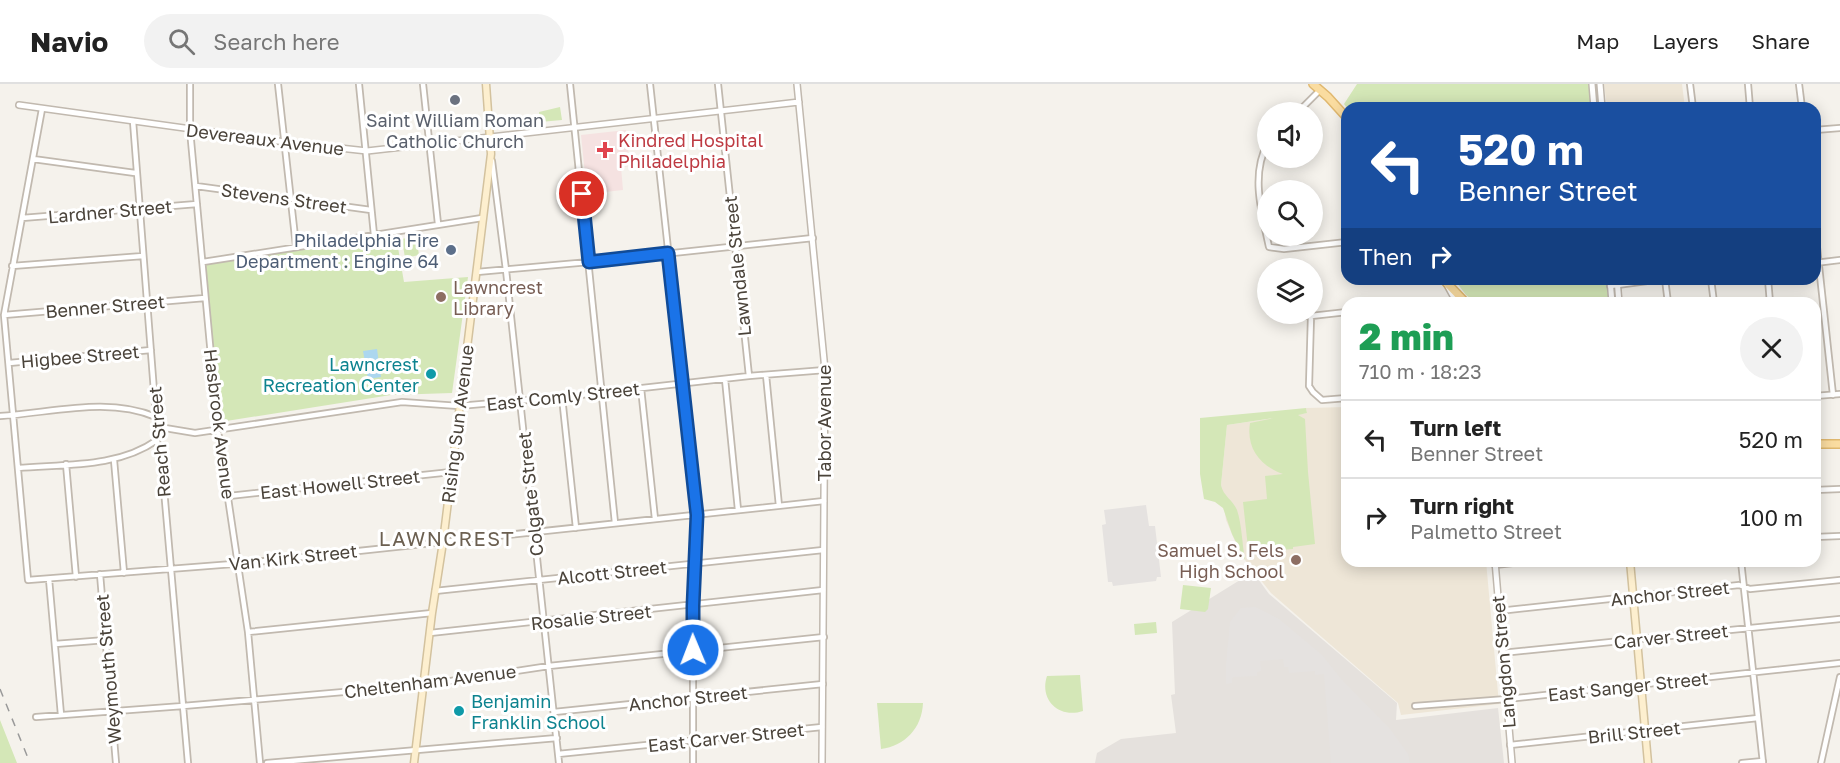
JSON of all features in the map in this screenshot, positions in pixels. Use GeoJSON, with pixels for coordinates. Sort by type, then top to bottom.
{"type":"FeatureCollection","features":[{"type":"Feature","properties":{"kind":"main road","name":"Rising Sun Avenue"},"geometry":{"type":"LineString","coordinates":[[414,763],[491,154],[486,84]]}},
{"type":"Feature","properties":{"kind":"main road"},"geometry":{"type":"LineString","coordinates":[[1316,86],[1341,112]]}},
{"type":"Feature","properties":{"kind":"main road"},"geometry":{"type":"LineString","coordinates":[[1449,285],[1460,297]]}},
{"type":"Feature","properties":{"kind":"main road"},"geometry":{"type":"LineString","coordinates":[[1821,444],[1840,444]]}},
{"type":"Feature","properties":{"kind":"main road"},"geometry":{"type":"LineString","coordinates":[[1630,567],[1648,763]]}},
{"type":"Feature","properties":{"kind":"street","name":"Hasbrook Avenue"},"geometry":{"type":"LineString","coordinates":[[190,84],[190,130],[218,430],[248,632],[260,763]]}},
{"type":"Feature","properties":{"kind":"street"},"geometry":{"type":"LineString","coordinates":[[278,84],[296,246]]}},
{"type":"Feature","properties":{"kind":"street"},"geometry":{"type":"LineString","coordinates":[[359,84],[374,234]]}},
{"type":"Feature","properties":{"kind":"street"},"geometry":{"type":"LineString","coordinates":[[423,84],[438,224]]}},
{"type":"Feature","properties":{"kind":"street"},"geometry":{"type":"LineString","coordinates":[[570,84],[615,523]]}},
{"type":"Feature","properties":{"kind":"street"},"geometry":{"type":"LineString","coordinates":[[650,84],[697,515],[693,606],[693,763]]}},
{"type":"Feature","properties":{"kind":"street","name":"Lawndale Street"},"geometry":{"type":"LineString","coordinates":[[718,84],[749,376]]}},
{"type":"Feature","properties":{"kind":"street","name":"Tabor Avenue"},"geometry":{"type":"LineString","coordinates":[[797,84],[825,370],[822,763]]}},
{"type":"Feature","properties":{"kind":"street"},"geometry":{"type":"LineString","coordinates":[[1592,84],[1594,102]]}},
{"type":"Feature","properties":{"kind":"street"},"geometry":{"type":"LineString","coordinates":[[1600,84],[1602,102]]}},
{"type":"Feature","properties":{"kind":"street"},"geometry":{"type":"LineString","coordinates":[[1690,84],[1692,102]]}},
{"type":"Feature","properties":{"kind":"street"},"geometry":{"type":"LineString","coordinates":[[1748,84],[1750,102]]}},
{"type":"Feature","properties":{"kind":"street"},"geometry":{"type":"LineString","coordinates":[[1799,84],[1801,102]]}},
{"type":"Feature","properties":{"kind":"street"},"geometry":{"type":"LineString","coordinates":[[1305,102],[1316,86]]}},
{"type":"Feature","properties":{"kind":"street","name":"Devereaux Avenue"},"geometry":{"type":"LineString","coordinates":[[19,105],[190,130],[367,151],[799,102]]}},
{"type":"Feature","properties":{"kind":"street"},"geometry":{"type":"LineString","coordinates":[[42,109],[4,315],[28,580],[49,579],[61,715]]}},
{"type":"Feature","properties":{"kind":"street","name":"Reach Street"},"geometry":{"type":"LineString","coordinates":[[133,121],[135,173],[188,763]]}},
{"type":"Feature","properties":{"kind":"street"},"geometry":{"type":"LineString","coordinates":[[1821,130],[1840,128]]}},
{"type":"Feature","properties":{"kind":"street","name":"Colgate Street"},"geometry":{"type":"LineString","coordinates":[[491,154],[506,270],[559,763]]}},
{"type":"Feature","properties":{"kind":"street"},"geometry":{"type":"LineString","coordinates":[[33,159],[135,173]]}},
{"type":"Feature","properties":{"kind":"street"},"geometry":{"type":"LineString","coordinates":[[1259,168],[1264,226],[1269,247],[1284,249],[1341,243]]}},
{"type":"Feature","properties":{"kind":"street","name":"Stevens Street"},"geometry":{"type":"LineString","coordinates":[[196,186],[371,210]]}},
{"type":"Feature","properties":{"kind":"street","name":"Lardner Street"},"geometry":{"type":"LineString","coordinates":[[22,218],[197,204]]}},
{"type":"Feature","properties":{"kind":"street"},"geometry":{"type":"LineString","coordinates":[[203,262],[482,218]]}},
{"type":"Feature","properties":{"kind":"street"},"geometry":{"type":"LineString","coordinates":[[477,272],[813,238]]}},
{"type":"Feature","properties":{"kind":"street"},"geometry":{"type":"LineString","coordinates":[[12,266],[143,256]]}},
{"type":"Feature","properties":{"kind":"street"},"geometry":{"type":"LineString","coordinates":[[1821,262],[1840,260]]}},
{"type":"Feature","properties":{"kind":"street"},"geometry":{"type":"LineString","coordinates":[[1820,285],[1833,395]]}},
{"type":"Feature","properties":{"kind":"street","name":"Benner Street"},"geometry":{"type":"LineString","coordinates":[[4,315],[205,298]]}},
{"type":"Feature","properties":{"kind":"street"},"geometry":{"type":"LineString","coordinates":[[1323,315],[1341,313]]}},
{"type":"Feature","properties":{"kind":"street"},"geometry":{"type":"LineString","coordinates":[[1311,324],[1309,386],[1318,398],[1341,399]]}},
{"type":"Feature","properties":{"kind":"street","name":"Higbee Street"},"geometry":{"type":"LineString","coordinates":[[9,363],[151,350]]}},
{"type":"Feature","properties":{"kind":"street","name":"East Comly Street"},"geometry":{"type":"LineString","coordinates":[[159,427],[195,433],[402,402],[459,406],[520,402],[749,376],[825,370]]}},
{"type":"Feature","properties":{"kind":"street"},"geometry":{"type":"LineString","coordinates":[[766,375],[779,506]]}},
{"type":"Feature","properties":{"kind":"street"},"geometry":{"type":"LineString","coordinates":[[725,379],[738,510]]}},
{"type":"Feature","properties":{"kind":"street"},"geometry":{"type":"LineString","coordinates":[[642,388],[655,519]]}},
{"type":"Feature","properties":{"kind":"street"},"geometry":{"type":"LineString","coordinates":[[1821,396],[1840,394]]}},
{"type":"Feature","properties":{"kind":"street"},"geometry":{"type":"LineString","coordinates":[[562,398],[576,528]]}},
{"type":"Feature","properties":{"kind":"street"},"geometry":{"type":"LineString","coordinates":[[0,416],[105,407],[125,408],[156,417]]}},
{"type":"Feature","properties":{"kind":"street"},"geometry":{"type":"LineString","coordinates":[[18,468],[114,460],[135,454],[158,440]]}},
{"type":"Feature","properties":{"kind":"street","name":"Weymouth Street"},"geometry":{"type":"LineString","coordinates":[[114,460],[124,573]]}},
{"type":"Feature","properties":{"kind":"street"},"geometry":{"type":"LineString","coordinates":[[66,464],[76,577]]}},
{"type":"Feature","properties":{"kind":"street","name":"East Howell Street"},"geometry":{"type":"LineString","coordinates":[[229,496],[451,472]]}},
{"type":"Feature","properties":{"kind":"street"},"geometry":{"type":"LineString","coordinates":[[1821,490],[1840,489]]}},
{"type":"Feature","properties":{"kind":"street","name":"Van Kirk Street"},"geometry":{"type":"LineString","coordinates":[[49,579],[239,563],[824,501]]}},
{"type":"Feature","properties":{"kind":"street"},"geometry":{"type":"LineString","coordinates":[[1821,537],[1840,536]]}},
{"type":"Feature","properties":{"kind":"street","name":"Alcott Street"},"geometry":{"type":"LineString","coordinates":[[435,591],[824,550]]}},
{"type":"Feature","properties":{"kind":"street","name":"Langdon Street"},"geometry":{"type":"LineString","coordinates":[[1495,567],[1512,763]]}},
{"type":"Feature","properties":{"kind":"street"},"geometry":{"type":"LineString","coordinates":[[1742,567],[1763,762],[1742,763]]}},
{"type":"Feature","properties":{"kind":"street","name":"Weymouth Street"},"geometry":{"type":"LineString","coordinates":[[100,574],[116,763]]}},
{"type":"Feature","properties":{"kind":"street","name":"Anchor Street"},"geometry":{"type":"LineString","coordinates":[[1499,611],[1739,585],[1750,589],[1840,580]]}},
{"type":"Feature","properties":{"kind":"street","name":"Rosalie Street"},"geometry":{"type":"LineString","coordinates":[[430,633],[823,590]]}},
{"type":"Feature","properties":{"kind":"street"},"geometry":{"type":"LineString","coordinates":[[248,632],[432,613]]}},
{"type":"Feature","properties":{"kind":"street","name":"Carver Street"},"geometry":{"type":"LineString","coordinates":[[1502,653],[1840,619]]}},
{"type":"Feature","properties":{"kind":"street","name":"Cheltenham Avenue"},"geometry":{"type":"LineString","coordinates":[[36,717],[424,685],[549,666],[824,637]]}},
{"type":"Feature","properties":{"kind":"street"},"geometry":{"type":"LineString","coordinates":[[55,644],[106,640]]}},
{"type":"Feature","properties":{"kind":"street","name":"East Sanger Street"},"geometry":{"type":"LineString","coordinates":[[1415,706],[1507,699],[1840,663]]}},
{"type":"Feature","properties":{"kind":"street"},"geometry":{"type":"LineString","coordinates":[[1821,763],[1840,677]]}},
{"type":"Feature","properties":{"kind":"street","name":"Anchor Street"},"geometry":{"type":"LineString","coordinates":[[554,712],[823,684]]}},
{"type":"Feature","properties":{"kind":"street","name":"Brill Street"},"geometry":{"type":"LineString","coordinates":[[1510,746],[1758,718]]}},
{"type":"Feature","properties":{"kind":"street","name":"East Carver Street"},"geometry":{"type":"LineString","coordinates":[[558,754],[822,727]]}},
{"type":"Feature","properties":{"kind":"street"},"geometry":{"type":"LineString","coordinates":[[267,763],[557,738]]}},
{"type":"Feature","properties":{"kind":"shaded area"},"geometry":{"type":"Polygon","coordinates":[[[1604,84],[1682,84],[1684,102],[1606,102],[1604,84]]]}},
{"type":"Feature","properties":{"kind":"shaded area","name":"Kindred Hospital Philadelphia"},"geometry":{"type":"Polygon","coordinates":[[[626,130],[630,166],[621,167],[623,190],[587,194],[581,135],[626,130]]]}},
{"type":"Feature","properties":{"kind":"shaded area","name":"Samuel S. Fels High School"},"geometry":{"type":"Polygon","coordinates":[[[1341,407],[1341,567],[1487,567],[1499,704],[1401,715],[1398,703],[1271,593],[1245,560],[1226,520],[1221,485],[1227,425],[1307,413],[1306,408],[1341,407]]]}},
{"type":"Feature","properties":{"kind":"shaded area"},"geometry":{"type":"Polygon","coordinates":[[[1146,505],[1149,526],[1155,526],[1161,577],[1157,577],[1156,581],[1113,586],[1112,582],[1108,582],[1102,525],[1106,524],[1104,510],[1146,505]]]}},
{"type":"Feature","properties":{"kind":"shaded area"},"geometry":{"type":"Polygon","coordinates":[[[1253,572],[1269,594],[1397,703],[1396,720],[1498,708],[1504,763],[1095,763],[1097,753],[1121,739],[1176,733],[1171,695],[1175,694],[1172,622],[1253,572]]]}},
{"type":"Feature","properties":{"kind":"shaded area"},"geometry":{"type":"Polygon","coordinates":[[[1255,607],[1279,619],[1322,655],[1342,680],[1390,729],[1408,754],[1410,763],[1331,763],[1324,674],[1315,675],[1315,671],[1289,673],[1288,667],[1284,667],[1283,659],[1260,661],[1261,671],[1257,672],[1257,676],[1234,677],[1232,683],[1226,684],[1230,622],[1241,608],[1255,607]]]}},
{"type":"Feature","properties":{"kind":"green space"},"geometry":{"type":"Polygon","coordinates":[[[1357,84],[1590,84],[1592,102],[1345,102],[1357,84]]]}},
{"type":"Feature","properties":{"kind":"green space"},"geometry":{"type":"Polygon","coordinates":[[[560,107],[562,120],[540,122],[539,112],[560,107]]]}},
{"type":"Feature","properties":{"kind":"green space"},"geometry":{"type":"Polygon","coordinates":[[[396,236],[404,282],[468,277],[452,393],[391,395],[220,422],[206,264],[396,236]]]}},
{"type":"Feature","properties":{"kind":"green space"},"geometry":{"type":"Polygon","coordinates":[[[416,236],[419,255],[405,258],[402,239],[416,236]]]}},
{"type":"Feature","properties":{"kind":"green space"},"geometry":{"type":"Polygon","coordinates":[[[1458,285],[1607,285],[1608,297],[1469,297],[1458,285]]]}},
{"type":"Feature","properties":{"kind":"green space"},"geometry":{"type":"Polygon","coordinates":[[[1306,408],[1307,413],[1298,415],[1305,419],[1315,544],[1293,547],[1293,549],[1252,552],[1248,548],[1243,502],[1267,499],[1265,476],[1283,474],[1275,471],[1256,455],[1250,440],[1250,423],[1274,418],[1227,425],[1221,485],[1237,510],[1245,560],[1232,534],[1223,508],[1215,502],[1204,499],[1200,474],[1200,418],[1306,408]]]}},
{"type":"Feature","properties":{"kind":"green space"},"geometry":{"type":"Polygon","coordinates":[[[1183,585],[1211,588],[1208,609],[1205,612],[1180,609],[1183,585]]]}},
{"type":"Feature","properties":{"kind":"green space"},"geometry":{"type":"Polygon","coordinates":[[[1156,622],[1157,633],[1135,635],[1134,624],[1156,622]]]}},
{"type":"Feature","properties":{"kind":"green space"},"geometry":{"type":"Polygon","coordinates":[[[1080,675],[1083,711],[1066,712],[1053,706],[1046,693],[1047,676],[1080,675]]]}},
{"type":"Feature","properties":{"kind":"green space"},"geometry":{"type":"Polygon","coordinates":[[[877,703],[923,703],[916,728],[905,740],[881,749],[877,703]]]}},
{"type":"Feature","properties":{"kind":"green space"},"geometry":{"type":"Polygon","coordinates":[[[0,720],[17,763],[0,763],[0,720]]]}},
{"type":"Feature","properties":{"kind":"water"},"geometry":{"type":"Polygon","coordinates":[[[377,349],[381,377],[368,379],[363,351],[377,349]]]}},
{"type":"Feature","properties":{"kind":"railway"},"geometry":{"type":"LineString","coordinates":[[0,689],[30,763]]}},
{"type":"Feature","properties":{"kind":"place","name":"Saint William Roman Catholic Church"},"geometry":{"type":"Point","coordinates":[455,100]}},
{"type":"Feature","properties":{"kind":"place","name":"Kindred Hospital Philadelphia"},"geometry":{"type":"Point","coordinates":[605,150]}},
{"type":"Feature","properties":{"kind":"place","name":"Philadelphia Fire Department : Engine 64"},"geometry":{"type":"Point","coordinates":[451,250]}},
{"type":"Feature","properties":{"kind":"place","name":"Lawncrest Library"},"geometry":{"type":"Point","coordinates":[441,297]}},
{"type":"Feature","properties":{"kind":"place","name":"Lawncrest Recreation Center"},"geometry":{"type":"Point","coordinates":[431,374]}},
{"type":"Feature","properties":{"kind":"place","name":"Samuel S. Fels High School"},"geometry":{"type":"Point","coordinates":[1296,560]}},
{"type":"Feature","properties":{"kind":"place","name":"Benjamin Franklin School"},"geometry":{"type":"Point","coordinates":[459,711]}},
{"type":"Feature","properties":{"kind":"district","name":"LAWNCREST"},"geometry":{"type":"Point","coordinates":[447,538]}},
{"type":"Feature","properties":{"kind":"route"},"geometry":{"type":"LineString","coordinates":[[582,194],[589,262],[668,253],[697,515],[693,650]]}}]}
